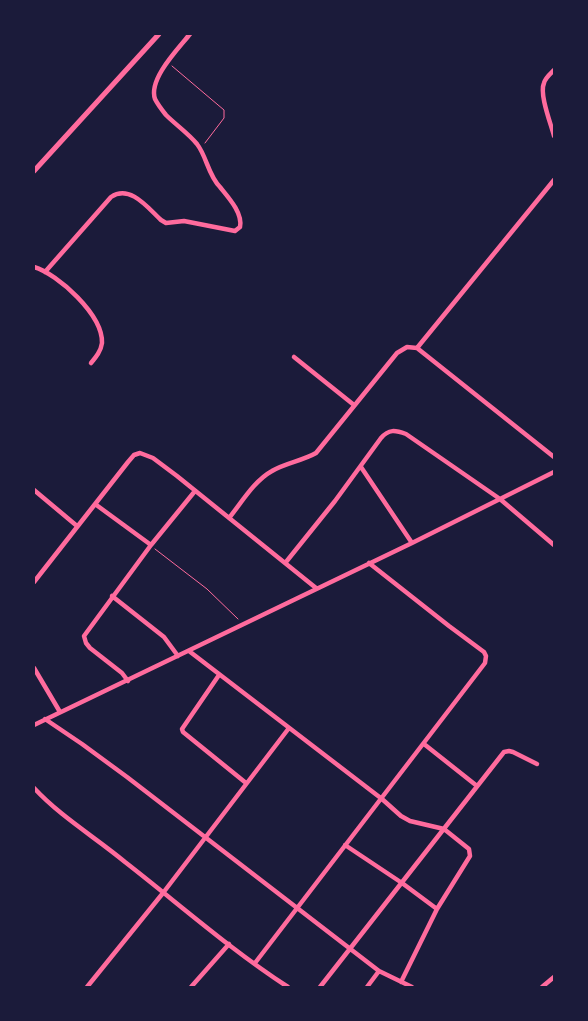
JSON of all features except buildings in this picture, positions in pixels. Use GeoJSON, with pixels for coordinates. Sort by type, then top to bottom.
{"type":"FeatureCollection","features":[{"type":"Feature","properties":{"kind":"street"},"geometry":{"type":"LineString","coordinates":[[34,171],[159,34]]}},
{"type":"Feature","properties":{"kind":"street"},"geometry":{"type":"LineString","coordinates":[[44,272],[111,196],[117,192],[126,192],[135,197],[161,220],[166,222],[184,221],[238,230],[241,223],[235,207],[214,180],[207,160],[191,137],[168,116],[155,98],[156,83],[167,62],[190,34]]}},
{"type":"Feature","properties":{"kind":"street"},"geometry":{"type":"LineString","coordinates":[[554,70],[543,87],[543,94],[554,136]]}},
{"type":"Feature","properties":{"kind":"street"},"geometry":{"type":"LineString","coordinates":[[417,348],[554,180]]}},
{"type":"Feature","properties":{"kind":"street"},"geometry":{"type":"LineString","coordinates":[[34,267],[77,296],[89,310],[98,327],[102,343],[99,352],[91,363]]}},
{"type":"Feature","properties":{"kind":"street"},"geometry":{"type":"LineString","coordinates":[[229,518],[257,482],[266,474],[281,466],[316,453],[397,353],[407,346],[417,348],[554,457]]}},
{"type":"Feature","properties":{"kind":"street"},"geometry":{"type":"LineString","coordinates":[[294,357],[354,405]]}},
{"type":"Feature","properties":{"kind":"street"},"geometry":{"type":"LineString","coordinates":[[286,562],[386,433],[392,430],[406,434],[500,499],[554,545]]}},
{"type":"Feature","properties":{"kind":"street"},"geometry":{"type":"LineString","coordinates":[[34,582],[36,576],[128,462],[134,455],[140,453],[153,458],[286,562],[316,588]]}},
{"type":"Feature","properties":{"kind":"street"},"geometry":{"type":"LineString","coordinates":[[361,467],[412,543]]}},
{"type":"Feature","properties":{"kind":"street"},"geometry":{"type":"LineString","coordinates":[[34,725],[412,543],[554,472]]}},
{"type":"Feature","properties":{"kind":"street"},"geometry":{"type":"LineString","coordinates":[[34,490],[77,526]]}},
{"type":"Feature","properties":{"kind":"street"},"geometry":{"type":"LineString","coordinates":[[128,681],[122,672],[90,648],[84,639],[85,632],[195,491]]}},
{"type":"Feature","properties":{"kind":"street"},"geometry":{"type":"LineString","coordinates":[[95,504],[151,545]]}},
{"type":"Feature","properties":{"kind":"street"},"geometry":{"type":"LineString","coordinates":[[255,963],[485,663],[486,654],[368,563]]}},
{"type":"Feature","properties":{"kind":"street"},"geometry":{"type":"LineString","coordinates":[[112,596],[164,637],[178,656]]}},
{"type":"Feature","properties":{"kind":"street"},"geometry":{"type":"LineString","coordinates":[[189,651],[382,799],[401,816],[444,829],[467,846],[470,856],[437,909],[402,982]]}},
{"type":"Feature","properties":{"kind":"street"},"geometry":{"type":"LineString","coordinates":[[34,668],[60,712]]}},
{"type":"Feature","properties":{"kind":"street"},"geometry":{"type":"LineString","coordinates":[[219,675],[182,729],[183,732],[246,783]]}},
{"type":"Feature","properties":{"kind":"street"},"geometry":{"type":"LineString","coordinates":[[45,719],[82,744],[380,971],[412,987]]}},
{"type":"Feature","properties":{"kind":"street"},"geometry":{"type":"LineString","coordinates":[[87,987],[163,893],[204,836],[290,728]]}},
{"type":"Feature","properties":{"kind":"street"},"geometry":{"type":"LineString","coordinates":[[424,744],[477,786]]}},
{"type":"Feature","properties":{"kind":"street"},"geometry":{"type":"LineString","coordinates":[[320,987],[477,786],[507,751],[537,764]]}},
{"type":"Feature","properties":{"kind":"street"},"geometry":{"type":"LineString","coordinates":[[34,788],[53,807],[114,852],[228,944],[288,987]]}},
{"type":"Feature","properties":{"kind":"street"},"geometry":{"type":"LineString","coordinates":[[345,844],[437,909]]}},
{"type":"Feature","properties":{"kind":"street"},"geometry":{"type":"LineString","coordinates":[[191,987],[228,944]]}},
{"type":"Feature","properties":{"kind":"street"},"geometry":{"type":"LineString","coordinates":[[367,987],[380,971]]}},
{"type":"Feature","properties":{"kind":"street"},"geometry":{"type":"LineString","coordinates":[[542,987],[554,977]]}},
{"type":"Feature","properties":{"kind":"path"},"geometry":{"type":"LineString","coordinates":[[167,62],[224,110],[224,118],[200,149]]}},
{"type":"Feature","properties":{"kind":"path"},"geometry":{"type":"LineString","coordinates":[[151,545],[207,589],[244,624]]}}]}
